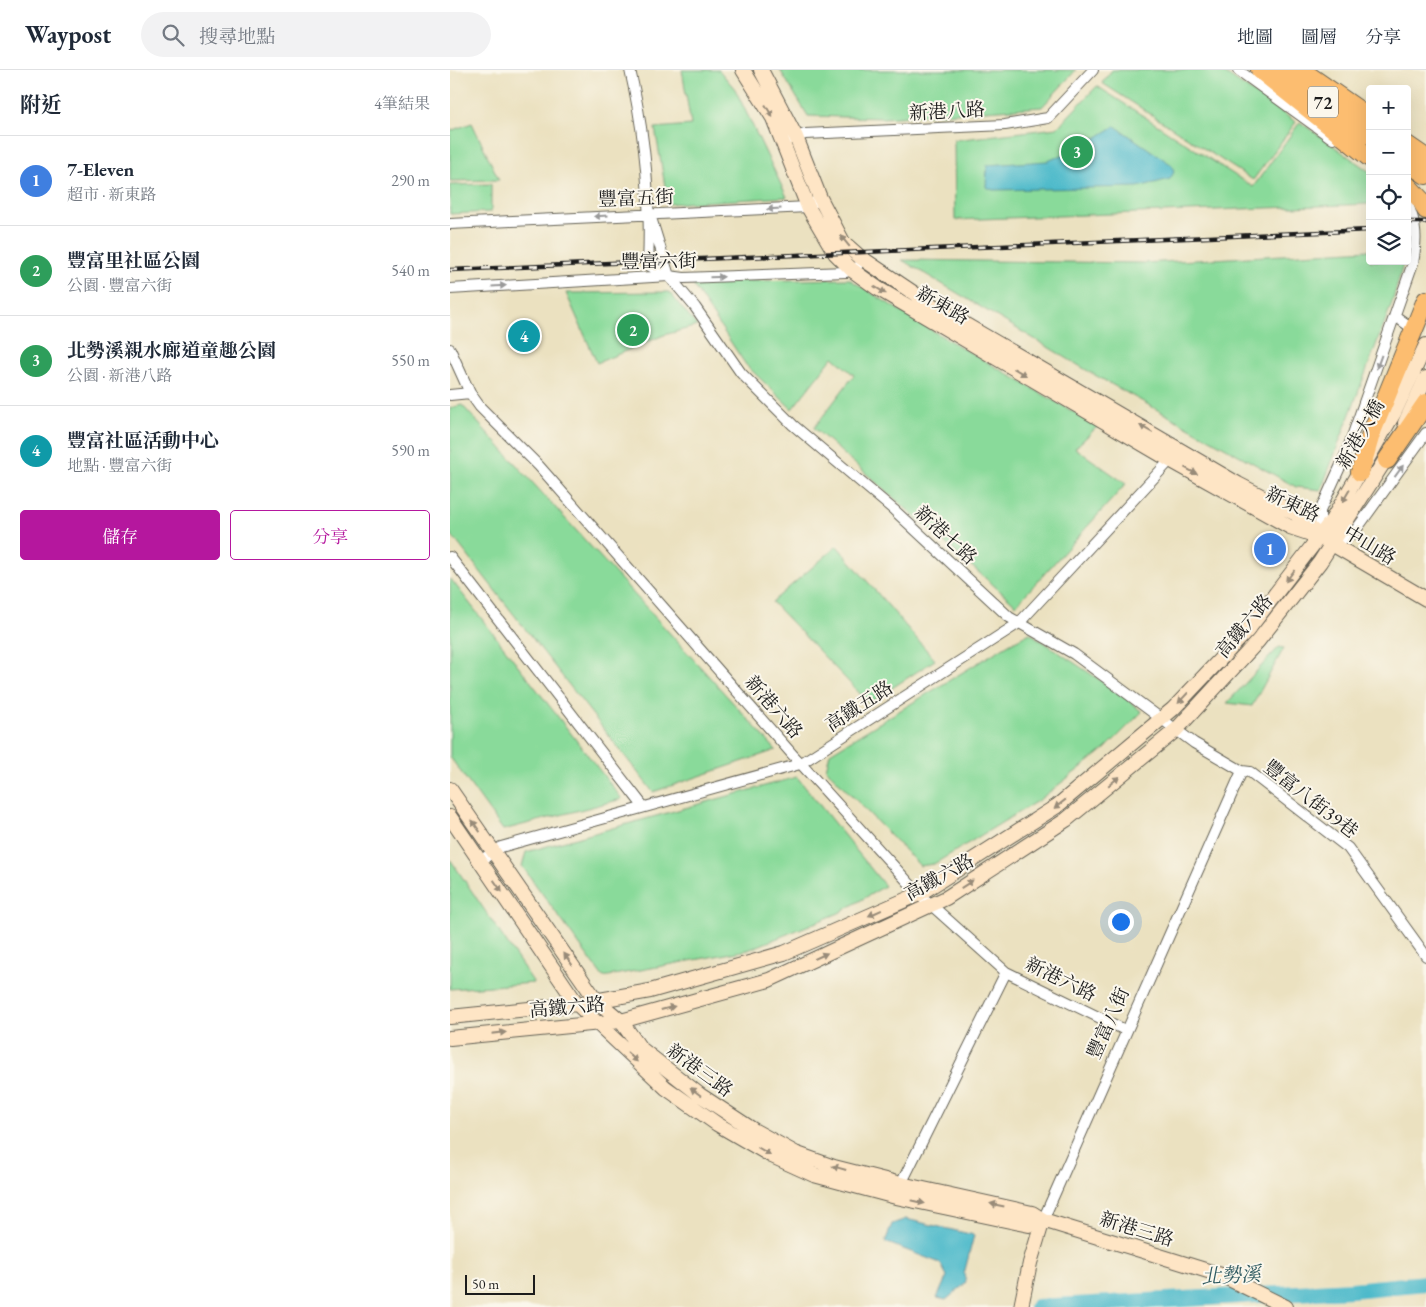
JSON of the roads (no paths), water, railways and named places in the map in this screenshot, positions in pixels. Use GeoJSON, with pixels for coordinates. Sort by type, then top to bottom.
{"type":"FeatureCollection","features":[{"type":"Feature","properties":{"kind":"highway"},"geometry":{"type":"LineString","coordinates":[[1260,70],[1366,155]]}},
{"type":"Feature","properties":{"kind":"highway","name":"72"},"geometry":{"type":"LineString","coordinates":[[1277,70],[1366,132]]}},
{"type":"Feature","properties":{"kind":"highway","name":"72"},"geometry":{"type":"LineString","coordinates":[[1301,70],[1366,115]]}},
{"type":"Feature","properties":{"kind":"highway"},"geometry":{"type":"LineString","coordinates":[[1411,148],[1426,158]]}},
{"type":"Feature","properties":{"kind":"highway"},"geometry":{"type":"LineString","coordinates":[[1411,165],[1426,175]]}},
{"type":"Feature","properties":{"kind":"highway"},"geometry":{"type":"LineString","coordinates":[[1411,189],[1421,200],[1426,210]]}},
{"type":"Feature","properties":{"kind":"highway"},"geometry":{"type":"LineString","coordinates":[[1360,472],[1371,434],[1426,300]]}},
{"type":"Feature","properties":{"kind":"highway"},"geometry":{"type":"LineString","coordinates":[[1387,460],[1426,403]]}},
{"type":"Feature","properties":{"kind":"street","name":"新港七路"},"geometry":{"type":"LineString","coordinates":[[630,70],[636,95],[650,215],[648,265],[669,276],[695,307],[741,373],[793,425],[894,510],[1002,610],[1019,623],[1074,654],[1176,730],[1242,771]]}},
{"type":"Feature","properties":{"kind":"street","name":"新東路"},"geometry":{"type":"LineString","coordinates":[[743,70],[789,140],[843,242],[865,261],[930,304],[1290,527],[1326,541]]}},
{"type":"Feature","properties":{"kind":"street","name":"新東路"},"geometry":{"type":"LineString","coordinates":[[761,70],[789,140],[808,207],[835,253],[852,270],[877,288],[1174,455]]}},
{"type":"Feature","properties":{"kind":"street","name":"新港八路"},"geometry":{"type":"LineString","coordinates":[[789,140],[805,134],[1005,125],[1048,118],[1093,70]]}},
{"type":"Feature","properties":{"kind":"street"},"geometry":{"type":"LineString","coordinates":[[1238,70],[1366,163]]}},
{"type":"Feature","properties":{"kind":"street"},"geometry":{"type":"LineString","coordinates":[[808,207],[820,198]]}},
{"type":"Feature","properties":{"kind":"street","name":"豐富五街"},"geometry":{"type":"LineString","coordinates":[[450,224],[808,207]]}},
{"type":"Feature","properties":{"kind":"street"},"geometry":{"type":"LineString","coordinates":[[1411,210],[1417,239],[1413,263],[1346,454],[1320,511],[1326,541],[1353,534],[1426,433]]}},
{"type":"Feature","properties":{"kind":"street","name":"新港七路"},"geometry":{"type":"LineString","coordinates":[[650,215],[661,244],[669,276]]}},
{"type":"Feature","properties":{"kind":"street","name":"豐富六街"},"geometry":{"type":"LineString","coordinates":[[450,289],[669,276],[694,278],[846,272],[865,261]]}},
{"type":"Feature","properties":{"kind":"street"},"geometry":{"type":"LineString","coordinates":[[1395,316],[1412,328]]}},
{"type":"Feature","properties":{"kind":"street","name":"新港大橋"},"geometry":{"type":"LineString","coordinates":[[1326,541],[1360,472],[1394,413],[1426,345]]}},
{"type":"Feature","properties":{"kind":"street","name":"新港六路"},"geometry":{"type":"LineString","coordinates":[[450,349],[470,393],[480,407],[540,466],[800,764],[918,894],[1006,972],[1125,1030]]}},
{"type":"Feature","properties":{"kind":"street","name":"新港大橋"},"geometry":{"type":"LineString","coordinates":[[1326,541],[1387,460],[1426,378]]}},
{"type":"Feature","properties":{"kind":"street"},"geometry":{"type":"LineString","coordinates":[[450,395],[470,393]]}},
{"type":"Feature","properties":{"kind":"street","name":"高鐵五路"},"geometry":{"type":"LineString","coordinates":[[480,861],[500,847],[800,764],[1019,623],[1174,455]]}},
{"type":"Feature","properties":{"kind":"street","name":"中山路"},"geometry":{"type":"LineString","coordinates":[[1326,541],[1426,599]]}},
{"type":"Feature","properties":{"kind":"street","name":"高鐵六路"},"geometry":{"type":"LineString","coordinates":[[450,1017],[577,1004],[650,991],[784,953],[918,894],[1057,806],[1161,719],[1247,631],[1326,541]]}},
{"type":"Feature","properties":{"kind":"street","name":"高鐵六路"},"geometry":{"type":"LineString","coordinates":[[450,1038],[621,1021],[769,980],[932,906],[1066,820],[1176,730],[1258,642],[1326,541]]}},
{"type":"Feature","properties":{"kind":"street"},"geometry":{"type":"LineString","coordinates":[[450,557],[644,806]]}},
{"type":"Feature","properties":{"kind":"street","name":"豐富八街39巷"},"geometry":{"type":"LineString","coordinates":[[1242,771],[1250,772],[1348,848],[1426,956]]}},
{"type":"Feature","properties":{"kind":"street","name":"豐富八街"},"geometry":{"type":"LineString","coordinates":[[1022,1301],[1042,1220],[1242,771]]}},
{"type":"Feature","properties":{"kind":"street","name":"新港三路"},"geometry":{"type":"LineString","coordinates":[[450,789],[596,1000],[621,1021],[640,1048],[700,1095],[755,1131],[795,1153],[898,1190]]}},
{"type":"Feature","properties":{"kind":"street","name":"新港三路"},"geometry":{"type":"LineString","coordinates":[[450,817],[577,1004],[666,1088],[772,1156],[814,1175],[1032,1213],[1042,1220],[1221,1275],[1286,1307]]}},
{"type":"Feature","properties":{"kind":"street"},"geometry":{"type":"LineString","coordinates":[[898,1190],[1006,972]]}},
{"type":"Feature","properties":{"kind":"water"},"geometry":{"type":"Polygon","coordinates":[[[1115,126],[1172,165],[1174,172],[1170,179],[1138,187],[993,190],[986,187],[987,165],[1048,161],[1083,146],[1115,126]]]}},
{"type":"Feature","properties":{"kind":"water"},"geometry":{"type":"Polygon","coordinates":[[[906,1219],[974,1235],[964,1274],[966,1283],[946,1300],[937,1298],[947,1276],[940,1263],[885,1242],[892,1224],[906,1219]]]}},
{"type":"Feature","properties":{"kind":"waterway","name":"北勢溪"},"geometry":{"type":"LineString","coordinates":[[1037,1307],[1352,1290],[1426,1283]]}},
{"type":"Feature","properties":{"kind":"railway"},"geometry":{"type":"LineString","coordinates":[[1411,222],[1426,222]]}},
{"type":"Feature","properties":{"kind":"railway"},"geometry":{"type":"LineString","coordinates":[[450,270],[1366,230]]}},
{"type":"Feature","properties":{"kind":"place","name":"北勢溪親水廊道童趣公園"},"geometry":{"type":"Point","coordinates":[1077,152]}},
{"type":"Feature","properties":{"kind":"place","name":"豐富里社區公園"},"geometry":{"type":"Point","coordinates":[633,330]}},
{"type":"Feature","properties":{"kind":"place","name":"豐富社區活動中心"},"geometry":{"type":"Point","coordinates":[524,336]}},
{"type":"Feature","properties":{"kind":"place","name":"7-Eleven"},"geometry":{"type":"Point","coordinates":[1270,549]}}]}
